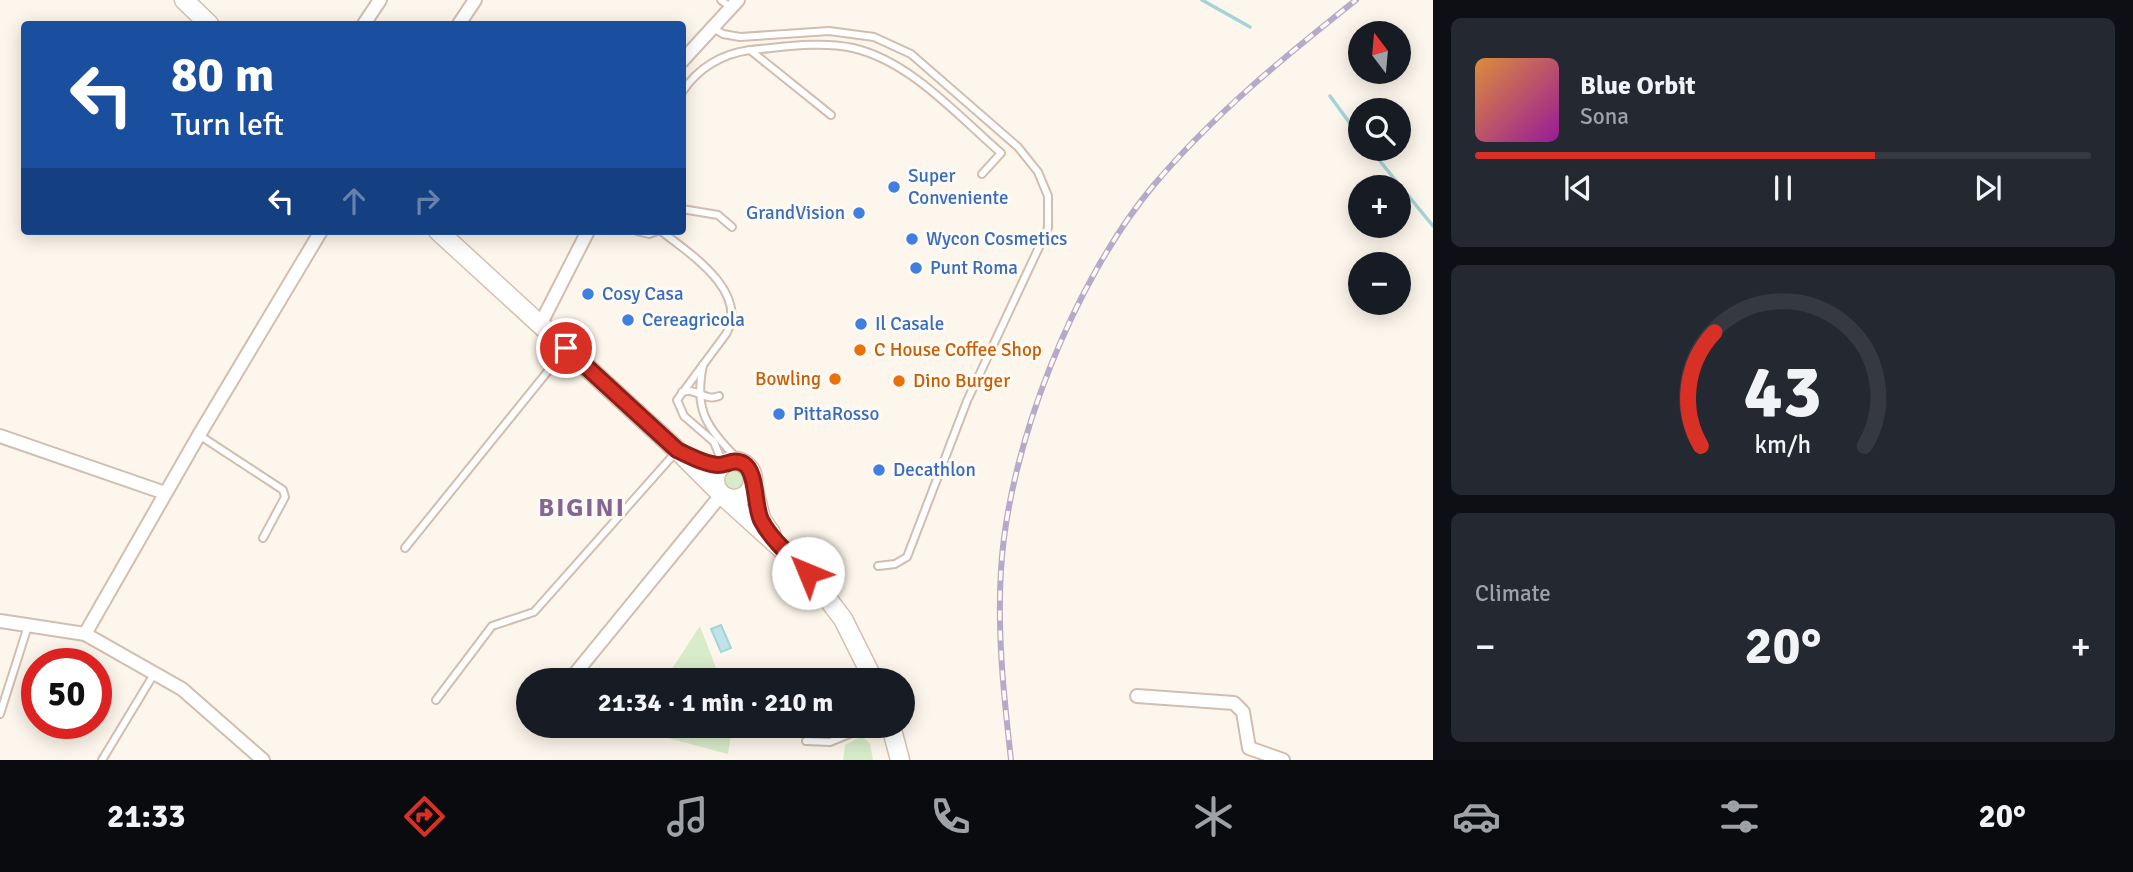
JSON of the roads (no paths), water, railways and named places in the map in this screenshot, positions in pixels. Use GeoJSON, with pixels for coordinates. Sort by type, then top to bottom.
{"type":"FeatureCollection","features":[{"type":"Feature","properties":{"kind":"main road"},"geometry":{"type":"LineString","coordinates":[[184,0],[206,21]]}},
{"type":"Feature","properties":{"kind":"main road"},"geometry":{"type":"LineString","coordinates":[[442,235],[677,450],[754,526],[779,544]]}},
{"type":"Feature","properties":{"kind":"main road"},"geometry":{"type":"LineString","coordinates":[[677,450],[695,459],[750,470],[761,519],[779,544],[808,573],[843,619],[868,668]]}},
{"type":"Feature","properties":{"kind":"main road"},"geometry":{"type":"LineString","coordinates":[[721,494],[715,477],[728,464]]}},
{"type":"Feature","properties":{"kind":"main road"},"geometry":{"type":"LineString","coordinates":[[721,494],[741,498],[746,496],[752,486]]}},
{"type":"Feature","properties":{"kind":"main road"},"geometry":{"type":"LineString","coordinates":[[894,738],[900,760]]}},
{"type":"Feature","properties":{"kind":"street"},"geometry":{"type":"LineString","coordinates":[[366,21],[380,0]]}},
{"type":"Feature","properties":{"kind":"street"},"geometry":{"type":"LineString","coordinates":[[461,21],[475,0]]}},
{"type":"Feature","properties":{"kind":"street"},"geometry":{"type":"LineString","coordinates":[[686,57],[713,28],[730,3]]}},
{"type":"Feature","properties":{"kind":"street"},"geometry":{"type":"LineString","coordinates":[[85,634],[318,235]]}},
{"type":"Feature","properties":{"kind":"street"},"geometry":{"type":"LineString","coordinates":[[540,325],[586,235]]}},
{"type":"Feature","properties":{"kind":"street"},"geometry":{"type":"LineString","coordinates":[[0,436],[166,493]]}},
{"type":"Feature","properties":{"kind":"street"},"geometry":{"type":"LineString","coordinates":[[580,668],[721,494]]}},
{"type":"Feature","properties":{"kind":"street"},"geometry":{"type":"LineString","coordinates":[[0,621],[85,634],[181,689],[263,760]]}},
{"type":"Feature","properties":{"kind":"street"},"geometry":{"type":"LineString","coordinates":[[1137,696],[1234,703],[1243,712],[1249,748],[1283,760]]}},
{"type":"Feature","properties":{"kind":"lane"},"geometry":{"type":"LineString","coordinates":[[713,28],[723,34],[740,37],[829,31],[874,37],[911,54],[1018,147],[1038,172],[1048,196],[1048,228],[967,401],[907,557],[895,564],[878,566]]}},
{"type":"Feature","properties":{"kind":"lane"},"geometry":{"type":"LineString","coordinates":[[686,88],[706,66],[720,57],[750,50],[813,45],[851,48],[885,58],[914,78],[1001,153],[982,174]]}},
{"type":"Feature","properties":{"kind":"lane"},"geometry":{"type":"LineString","coordinates":[[750,50],[831,115]]}},
{"type":"Feature","properties":{"kind":"lane"},"geometry":{"type":"LineString","coordinates":[[686,210],[718,215],[732,227]]}},
{"type":"Feature","properties":{"kind":"lane"},"geometry":{"type":"LineString","coordinates":[[664,235],[702,263],[727,294],[732,308],[732,323],[680,394],[677,404],[684,416],[714,442],[728,464]]}},
{"type":"Feature","properties":{"kind":"lane"},"geometry":{"type":"LineString","coordinates":[[405,548],[566,348]]}},
{"type":"Feature","properties":{"kind":"lane"},"geometry":{"type":"LineString","coordinates":[[704,362],[699,394],[705,417],[728,464]]}},
{"type":"Feature","properties":{"kind":"lane"},"geometry":{"type":"LineString","coordinates":[[680,394],[690,390],[709,398],[719,396]]}},
{"type":"Feature","properties":{"kind":"lane"},"geometry":{"type":"LineString","coordinates":[[199,435],[283,490],[285,497],[263,538]]}},
{"type":"Feature","properties":{"kind":"lane"},"geometry":{"type":"LineString","coordinates":[[436,701],[492,626],[534,612],[677,450]]}},
{"type":"Feature","properties":{"kind":"lane"},"geometry":{"type":"LineString","coordinates":[[0,714],[28,626]]}},
{"type":"Feature","properties":{"kind":"lane"},"geometry":{"type":"LineString","coordinates":[[102,760],[154,674]]}},
{"type":"Feature","properties":{"kind":"lane"},"geometry":{"type":"LineString","coordinates":[[806,741],[824,742],[842,738]]}},
{"type":"Feature","properties":{"kind":"water"},"geometry":{"type":"Polygon","coordinates":[[[721,625],[731,648],[721,652],[711,629],[721,625]]]}},
{"type":"Feature","properties":{"kind":"waterway"},"geometry":{"type":"LineString","coordinates":[[1202,0],[1250,27]]}},
{"type":"Feature","properties":{"kind":"waterway"},"geometry":{"type":"LineString","coordinates":[[1330,96],[1348,121]]}},
{"type":"Feature","properties":{"kind":"waterway"},"geometry":{"type":"LineString","coordinates":[[1380,161],[1433,226]]}},
{"type":"Feature","properties":{"kind":"railway"},"geometry":{"type":"LineString","coordinates":[[1011,760],[1000,618],[1006,522],[1031,419],[1072,317],[1124,225],[1176,160],[1250,88],[1356,0]]}},
{"type":"Feature","properties":{"kind":"place","name":"Super Conveniente"},"geometry":{"type":"Point","coordinates":[894,187]}},
{"type":"Feature","properties":{"kind":"place","name":"GrandVision"},"geometry":{"type":"Point","coordinates":[859,213]}},
{"type":"Feature","properties":{"kind":"place","name":"Wycon Cosmetics"},"geometry":{"type":"Point","coordinates":[912,239]}},
{"type":"Feature","properties":{"kind":"place","name":"Punt Roma"},"geometry":{"type":"Point","coordinates":[916,268]}},
{"type":"Feature","properties":{"kind":"place","name":"Cosy Casa"},"geometry":{"type":"Point","coordinates":[588,294]}},
{"type":"Feature","properties":{"kind":"place","name":"Cereagricola"},"geometry":{"type":"Point","coordinates":[628,320]}},
{"type":"Feature","properties":{"kind":"place","name":"Il Casale"},"geometry":{"type":"Point","coordinates":[861,324]}},
{"type":"Feature","properties":{"kind":"place","name":"C House Coffee Shop"},"geometry":{"type":"Point","coordinates":[860,350]}},
{"type":"Feature","properties":{"kind":"place","name":"Bowling"},"geometry":{"type":"Point","coordinates":[835,379]}},
{"type":"Feature","properties":{"kind":"place","name":"Dino Burger"},"geometry":{"type":"Point","coordinates":[899,381]}},
{"type":"Feature","properties":{"kind":"place","name":"PittaRosso"},"geometry":{"type":"Point","coordinates":[779,414]}},
{"type":"Feature","properties":{"kind":"place","name":"Decathlon"},"geometry":{"type":"Point","coordinates":[879,470]}},
{"type":"Feature","properties":{"kind":"district","name":"BIGINI"},"geometry":{"type":"Point","coordinates":[582,508]}}]}
